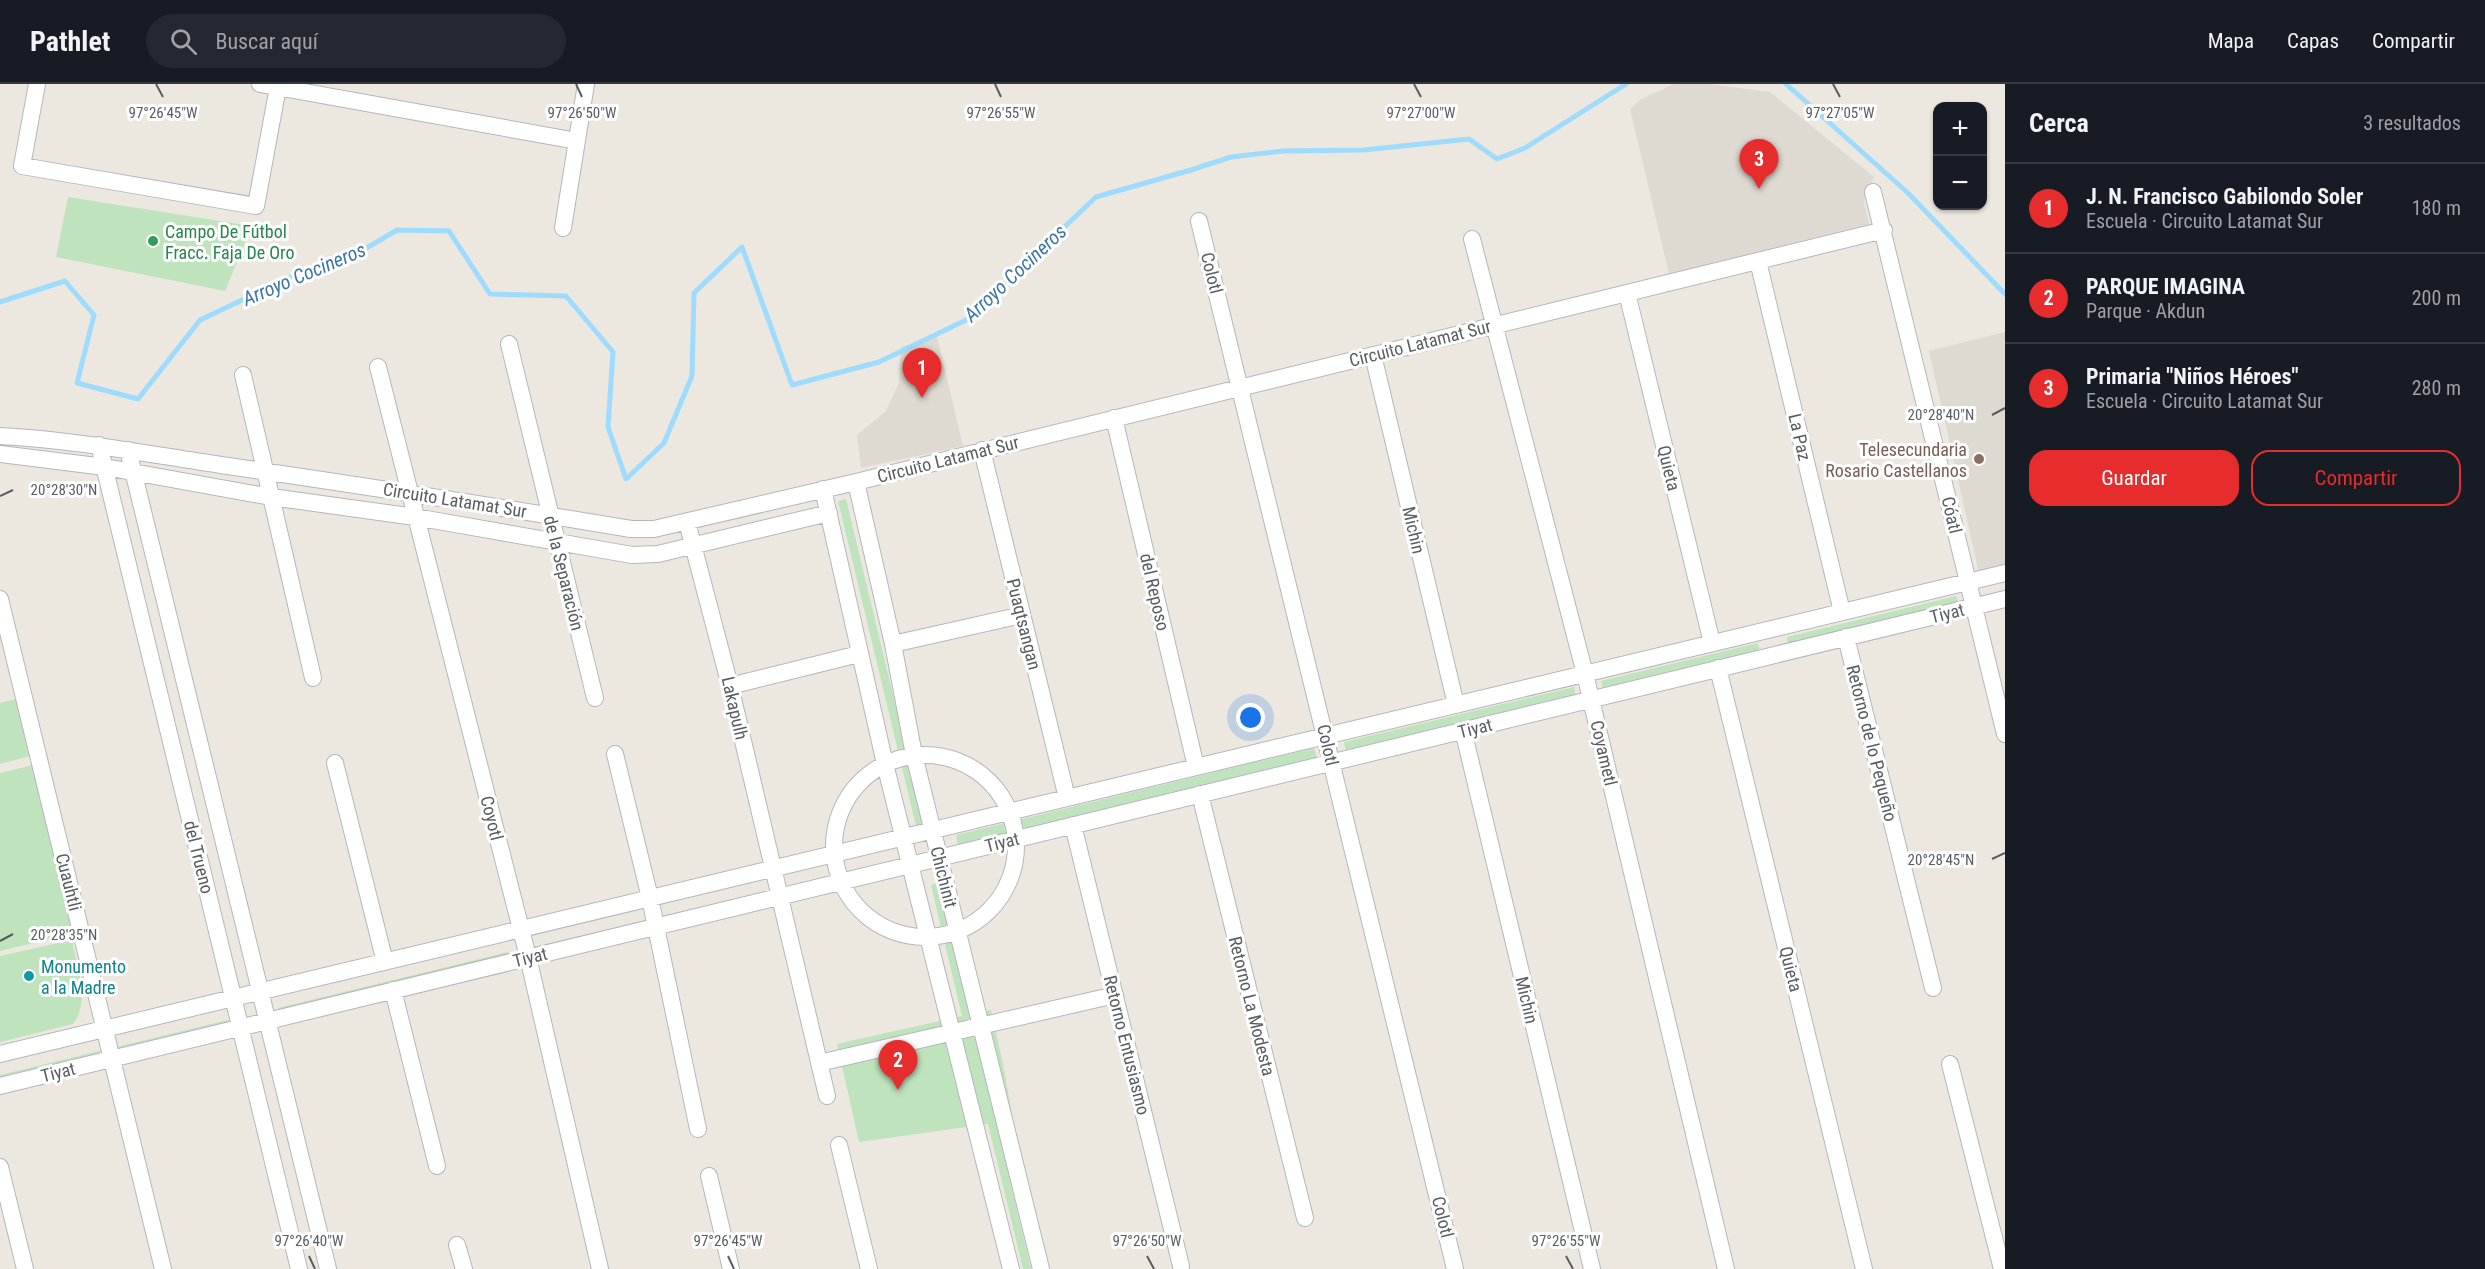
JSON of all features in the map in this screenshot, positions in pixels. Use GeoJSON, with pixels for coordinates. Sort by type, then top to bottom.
{"type":"FeatureCollection","features":[{"type":"Feature","properties":{"kind":"street"},"geometry":{"type":"LineString","coordinates":[[37,84],[22,166],[256,206],[278,87]]}},
{"type":"Feature","properties":{"kind":"street"},"geometry":{"type":"LineString","coordinates":[[260,84],[577,141]]}},
{"type":"Feature","properties":{"kind":"street"},"geometry":{"type":"LineString","coordinates":[[562,228],[586,84]]}},
{"type":"Feature","properties":{"kind":"street","name":"Cóatl"},"geometry":{"type":"LineString","coordinates":[[1873,192],[2005,734]]}},
{"type":"Feature","properties":{"kind":"street","name":"Colotl"},"geometry":{"type":"LineString","coordinates":[[1199,221],[1455,1269]]}},
{"type":"Feature","properties":{"kind":"street","name":"Circuito Latamat Sur"},"geometry":{"type":"LineString","coordinates":[[0,436],[99,445],[643,530],[654,529],[856,482],[1884,230]]}},
{"type":"Feature","properties":{"kind":"street","name":"Coyametl"},"geometry":{"type":"LineString","coordinates":[[1472,239],[1585,674],[1726,1269]]}},
{"type":"Feature","properties":{"kind":"street","name":"La Paz"},"geometry":{"type":"LineString","coordinates":[[1758,261],[1842,612]]}},
{"type":"Feature","properties":{"kind":"street","name":"Quieta"},"geometry":{"type":"LineString","coordinates":[[1627,293],[1712,643]]}},
{"type":"Feature","properties":{"kind":"street","name":"de la Separación"},"geometry":{"type":"LineString","coordinates":[[509,344],[594,698]]}},
{"type":"Feature","properties":{"kind":"street","name":"Michin"},"geometry":{"type":"LineString","coordinates":[[1373,355],[1456,705]]}},
{"type":"Feature","properties":{"kind":"street","name":"Coyotl"},"geometry":{"type":"LineString","coordinates":[[378,367],[528,957],[600,1269]]}},
{"type":"Feature","properties":{"kind":"street"},"geometry":{"type":"LineString","coordinates":[[243,375],[313,678]]}},
{"type":"Feature","properties":{"kind":"street","name":"del Reposo"},"geometry":{"type":"LineString","coordinates":[[1114,418],[1196,767]]}},
{"type":"Feature","properties":{"kind":"street","name":"del Trueno"},"geometry":{"type":"LineString","coordinates":[[99,445],[299,1269]]}},
{"type":"Feature","properties":{"kind":"street","name":"del Trueno"},"geometry":{"type":"LineString","coordinates":[[128,450],[328,1269]]}},
{"type":"Feature","properties":{"kind":"street","name":"Puaqtsangan"},"geometry":{"type":"LineString","coordinates":[[982,450],[1067,798]]}},
{"type":"Feature","properties":{"kind":"street","name":"Circuito Latamat Sur"},"geometry":{"type":"LineString","coordinates":[[0,454],[105,467],[271,497],[415,517],[632,555],[658,554],[829,513]]}},
{"type":"Feature","properties":{"kind":"street","name":"Chichinit"},"geometry":{"type":"LineString","coordinates":[[856,482],[893,644],[914,755],[1041,1269]]}},
{"type":"Feature","properties":{"kind":"street","name":"Chichinit"},"geometry":{"type":"LineString","coordinates":[[822,489],[885,764],[1011,1269]]}},
{"type":"Feature","properties":{"kind":"street","name":"Lakapulh"},"geometry":{"type":"LineString","coordinates":[[687,522],[730,686],[827,1096]]}},
{"type":"Feature","properties":{"kind":"street","name":"Tiyat"},"geometry":{"type":"LineString","coordinates":[[0,1054],[2005,573]]}},
{"type":"Feature","properties":{"kind":"street","name":"Cuauhtli"},"geometry":{"type":"LineString","coordinates":[[0,599],[164,1269]]}},
{"type":"Feature","properties":{"kind":"street","name":"Tiyat"},"geometry":{"type":"LineString","coordinates":[[0,1086],[2005,599]]}},
{"type":"Feature","properties":{"kind":"street"},"geometry":{"type":"LineString","coordinates":[[893,644],[1022,615]]}},
{"type":"Feature","properties":{"kind":"street"},"geometry":{"type":"LineString","coordinates":[[1772,629],[1777,654]]}},
{"type":"Feature","properties":{"kind":"street","name":"Retorno de lo Pequeño"},"geometry":{"type":"LineString","coordinates":[[1846,637],[1933,988]]}},
{"type":"Feature","properties":{"kind":"street"},"geometry":{"type":"LineString","coordinates":[[730,686],[859,654]]}},
{"type":"Feature","properties":{"kind":"street","name":"Quieta"},"geometry":{"type":"LineString","coordinates":[[1718,668],[1864,1269]]}},
{"type":"Feature","properties":{"kind":"street","name":"Michin"},"geometry":{"type":"LineString","coordinates":[[1463,730],[1592,1269]]}},
{"type":"Feature","properties":{"kind":"street"},"geometry":{"type":"LineString","coordinates":[[615,754],[650,898],[698,1129]]}},
{"type":"Feature","properties":{"kind":"street"},"geometry":{"type":"LineString","coordinates":[[914,755],[943,756],[971,766],[994,785],[1010,812],[1017,839],[1014,869],[1003,896],[983,917],[958,932],[928,938],[901,935],[876,924],[855,906],[840,882],[834,854],[838,817],[857,786],[885,764],[914,755]]}},
{"type":"Feature","properties":{"kind":"street"},"geometry":{"type":"LineString","coordinates":[[335,763],[385,962]]}},
{"type":"Feature","properties":{"kind":"street"},"geometry":{"type":"LineString","coordinates":[[1148,779],[1153,806]]}},
{"type":"Feature","properties":{"kind":"street","name":"Retorno La Modesta"},"geometry":{"type":"LineString","coordinates":[[1200,794],[1305,1218]]}},
{"type":"Feature","properties":{"kind":"street","name":"Retorno Entusiasmo"},"geometry":{"type":"LineString","coordinates":[[1073,825],[1181,1266]]}},
{"type":"Feature","properties":{"kind":"street"},"geometry":{"type":"LineString","coordinates":[[393,990],[437,1166]]}},
{"type":"Feature","properties":{"kind":"street"},"geometry":{"type":"LineString","coordinates":[[819,1063],[1115,995]]}},
{"type":"Feature","properties":{"kind":"street"},"geometry":{"type":"LineString","coordinates":[[1950,1064],[2002,1269]]}},
{"type":"Feature","properties":{"kind":"street"},"geometry":{"type":"LineString","coordinates":[[839,1144],[869,1269]]}},
{"type":"Feature","properties":{"kind":"street"},"geometry":{"type":"LineString","coordinates":[[0,1167],[25,1269]]}},
{"type":"Feature","properties":{"kind":"street"},"geometry":{"type":"LineString","coordinates":[[709,1176],[731,1269]]}},
{"type":"Feature","properties":{"kind":"street"},"geometry":{"type":"LineString","coordinates":[[458,1245],[464,1269]]}},
{"type":"Feature","properties":{"kind":"shaded area"},"geometry":{"type":"Polygon","coordinates":[[[1674,84],[1710,84],[1770,92],[1874,177],[1864,201],[1869,224],[1669,274],[1630,109],[1641,99],[1674,84]]]}},
{"type":"Feature","properties":{"kind":"shaded area","name":"Telesecundaria Rosario Castellanos"},"geometry":{"type":"Polygon","coordinates":[[[2005,332],[2005,567],[1979,573],[1929,351],[2005,332]]]}},
{"type":"Feature","properties":{"kind":"shaded area"},"geometry":{"type":"Polygon","coordinates":[[[937,337],[963,446],[861,468],[857,435],[885,412],[899,383],[901,347],[937,337]]]}},
{"type":"Feature","properties":{"kind":"green space","name":"Campo De Fútbol Fracc. Faja De Oro"},"geometry":{"type":"Polygon","coordinates":[[[68,197],[252,226],[225,291],[56,257],[68,197]]]}},
{"type":"Feature","properties":{"kind":"green space"},"geometry":{"type":"Polygon","coordinates":[[[846,499],[925,828],[917,830],[838,501],[846,499]]]}},
{"type":"Feature","properties":{"kind":"green space"},"geometry":{"type":"Polygon","coordinates":[[[1956,596],[1959,606],[1789,647],[1787,637],[1956,596]]]}},
{"type":"Feature","properties":{"kind":"green space"},"geometry":{"type":"Polygon","coordinates":[[[1758,643],[1760,653],[1604,691],[1601,681],[1758,643]]]}},
{"type":"Feature","properties":{"kind":"green space"},"geometry":{"type":"Polygon","coordinates":[[[1574,687],[1576,697],[1346,752],[1344,742],[1574,687]]]}},
{"type":"Feature","properties":{"kind":"green space"},"geometry":{"type":"Polygon","coordinates":[[[24,697],[38,754],[0,764],[0,703],[24,697]]]}},
{"type":"Feature","properties":{"kind":"green space"},"geometry":{"type":"Polygon","coordinates":[[[1314,748],[1317,758],[958,845],[956,835],[1314,748]]]}},
{"type":"Feature","properties":{"kind":"green space"},"geometry":{"type":"Polygon","coordinates":[[[33,765],[72,934],[0,951],[0,773],[33,765]]]}},
{"type":"Feature","properties":{"kind":"green space"},"geometry":{"type":"Polygon","coordinates":[[[939,883],[970,1014],[991,1010],[1013,1120],[996,1123],[1031,1269],[1023,1269],[988,1124],[859,1142],[837,1044],[962,1016],[931,885],[939,883]]]}},
{"type":"Feature","properties":{"kind":"green space"},"geometry":{"type":"Polygon","coordinates":[[[72,940],[82,994],[78,1015],[73,1024],[0,1042],[0,956],[72,940]]]}},
{"type":"Feature","properties":{"kind":"green space"},"geometry":{"type":"Polygon","coordinates":[[[508,952],[511,962],[281,1018],[278,1008],[508,952]]]}},
{"type":"Feature","properties":{"kind":"green space"},"geometry":{"type":"Polygon","coordinates":[[[228,1020],[230,1030],[0,1085],[0,1075],[228,1020]]]}},
{"type":"Feature","properties":{"kind":"waterway","name":"Arroyo Cocineros"},"geometry":{"type":"LineString","coordinates":[[0,302],[65,281],[94,315],[77,383],[138,399],[200,320],[291,277],[348,259],[397,230],[449,231],[490,294],[566,296],[613,352],[608,427],[626,479],[664,443],[692,376],[694,293],[742,247],[792,385],[879,362],[966,320],[1096,197],[1231,157],[1284,151],[1364,150],[1469,139],[1497,159],[1525,148],[1626,84]]}},
{"type":"Feature","properties":{"kind":"waterway","name":"Arroyo Cocineros"},"geometry":{"type":"LineString","coordinates":[[1786,84],[1908,193],[2005,294]]}},
{"type":"Feature","properties":{"kind":"place","name":"Primaria \"Niños Héroes\""},"geometry":{"type":"Point","coordinates":[1759,189]}},
{"type":"Feature","properties":{"kind":"place","name":"Campo De Fútbol Fracc. Faja De Oro"},"geometry":{"type":"Point","coordinates":[153,241]}},
{"type":"Feature","properties":{"kind":"place","name":"J. N. Francisco Gabilondo Soler"},"geometry":{"type":"Point","coordinates":[922,398]}},
{"type":"Feature","properties":{"kind":"place","name":"Telesecundaria Rosario Castellanos"},"geometry":{"type":"Point","coordinates":[1979,459]}},
{"type":"Feature","properties":{"kind":"place","name":"Monumento a la Madre"},"geometry":{"type":"Point","coordinates":[29,976]}},
{"type":"Feature","properties":{"kind":"place","name":"PARQUE IMAGINA"},"geometry":{"type":"Point","coordinates":[898,1090]}}]}
